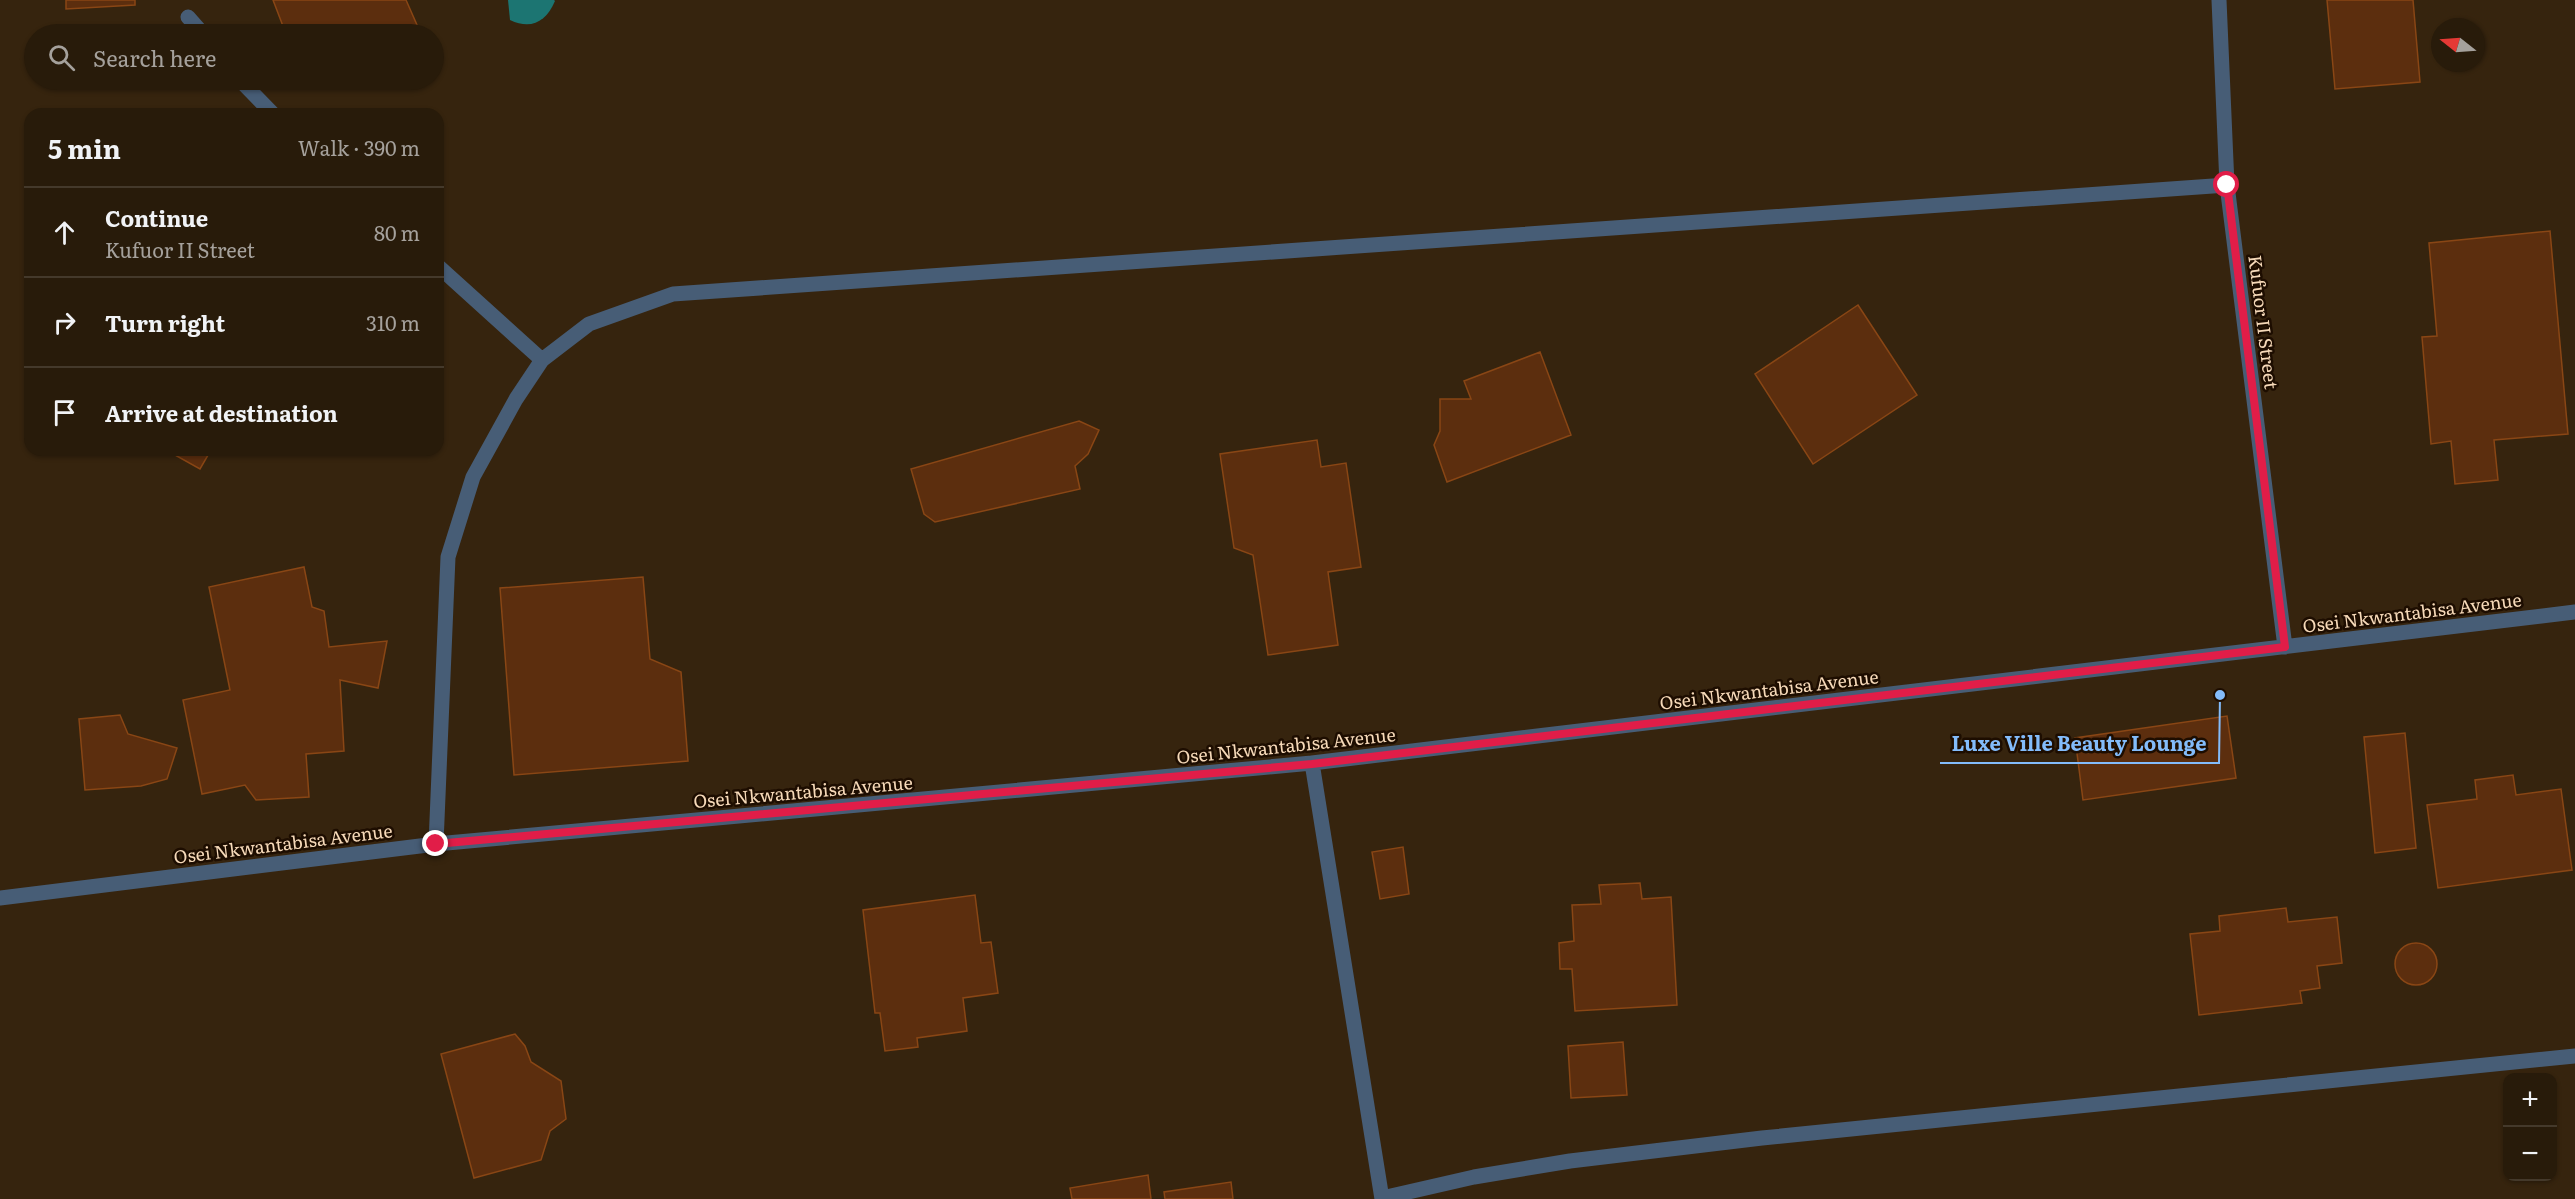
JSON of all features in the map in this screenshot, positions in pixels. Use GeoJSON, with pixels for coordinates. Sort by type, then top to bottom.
{"type":"FeatureCollection","features":[{"type":"Feature","properties":{"kind":"street","name":"Kufuor II Street"},"geometry":{"type":"LineString","coordinates":[[2219,0],[2227,185],[2285,647]]}},
{"type":"Feature","properties":{"kind":"street"},"geometry":{"type":"LineString","coordinates":[[188,17],[194,24]]}},
{"type":"Feature","properties":{"kind":"street"},"geometry":{"type":"LineString","coordinates":[[250,90],[267,108]]}},
{"type":"Feature","properties":{"kind":"street"},"geometry":{"type":"LineString","coordinates":[[436,844],[448,557],[473,477],[516,399],[542,360],[589,324],[673,294],[2227,185]]}},
{"type":"Feature","properties":{"kind":"street"},"geometry":{"type":"LineString","coordinates":[[444,271],[542,360]]}},
{"type":"Feature","properties":{"kind":"street","name":"Osei Nkwantabisa Avenue"},"geometry":{"type":"LineString","coordinates":[[0,898],[436,844],[1312,764],[2575,612]]}},
{"type":"Feature","properties":{"kind":"street"},"geometry":{"type":"LineString","coordinates":[[1312,764],[1382,1198],[1474,1177],[1570,1161],[1762,1138],[2575,1056]]}},
{"type":"Feature","properties":{"kind":"water"},"geometry":{"type":"Polygon","coordinates":[[[508,0],[555,1],[542,19],[525,24],[510,20],[508,0]]]}},
{"type":"Feature","properties":{"kind":"building"},"geometry":{"type":"Polygon","coordinates":[[[66,0],[135,0],[135,5],[66,9],[66,0]]]}},
{"type":"Feature","properties":{"kind":"building"},"geometry":{"type":"Polygon","coordinates":[[[273,0],[406,0],[417,24],[282,24],[273,0]]]}},
{"type":"Feature","properties":{"kind":"building"},"geometry":{"type":"Polygon","coordinates":[[[2327,0],[2413,0],[2420,82],[2335,89],[2327,0]]]}},
{"type":"Feature","properties":{"kind":"building"},"geometry":{"type":"Polygon","coordinates":[[[2550,231],[2568,434],[2494,440],[2498,480],[2455,484],[2451,441],[2431,444],[2422,337],[2437,336],[2429,243],[2550,231]]]}},
{"type":"Feature","properties":{"kind":"building"},"geometry":{"type":"Polygon","coordinates":[[[1858,305],[1917,395],[1813,464],[1755,374],[1858,305]]]}},
{"type":"Feature","properties":{"kind":"building"},"geometry":{"type":"Polygon","coordinates":[[[1540,352],[1571,435],[1447,482],[1434,445],[1440,431],[1440,399],[1471,399],[1464,381],[1540,352]]]}},
{"type":"Feature","properties":{"kind":"building"},"geometry":{"type":"Polygon","coordinates":[[[1079,421],[1099,430],[1088,454],[1075,466],[1080,489],[935,522],[924,514],[911,469],[1079,421]]]}},
{"type":"Feature","properties":{"kind":"building"},"geometry":{"type":"Polygon","coordinates":[[[1317,440],[1321,467],[1346,463],[1361,567],[1328,572],[1338,645],[1268,655],[1253,555],[1234,548],[1220,454],[1317,440]]]}},
{"type":"Feature","properties":{"kind":"building"},"geometry":{"type":"Polygon","coordinates":[[[177,456],[208,456],[200,469],[177,456]]]}},
{"type":"Feature","properties":{"kind":"building"},"geometry":{"type":"Polygon","coordinates":[[[304,567],[312,607],[324,611],[329,647],[387,641],[378,688],[340,680],[344,751],[306,754],[309,797],[256,800],[245,785],[202,794],[183,700],[230,690],[209,587],[304,567]]]}},
{"type":"Feature","properties":{"kind":"building"},"geometry":{"type":"Polygon","coordinates":[[[643,577],[650,659],[681,672],[688,761],[514,775],[500,588],[643,577]]]}},
{"type":"Feature","properties":{"kind":"building"},"geometry":{"type":"Polygon","coordinates":[[[120,715],[128,734],[177,748],[167,779],[141,786],[85,790],[79,719],[120,715]]]}},
{"type":"Feature","properties":{"kind":"building"},"geometry":{"type":"Polygon","coordinates":[[[2227,716],[2236,778],[2083,800],[2075,738],[2227,716]]]}},
{"type":"Feature","properties":{"kind":"building"},"geometry":{"type":"Polygon","coordinates":[[[2405,733],[2416,848],[2375,853],[2364,737],[2405,733]]]}},
{"type":"Feature","properties":{"kind":"building"},"geometry":{"type":"Polygon","coordinates":[[[2513,775],[2516,795],[2561,789],[2572,870],[2438,888],[2427,805],[2477,799],[2475,780],[2513,775]]]}},
{"type":"Feature","properties":{"kind":"building"},"geometry":{"type":"Polygon","coordinates":[[[1403,847],[1409,894],[1380,899],[1372,852],[1403,847]]]}},
{"type":"Feature","properties":{"kind":"building"},"geometry":{"type":"Polygon","coordinates":[[[1640,883],[1642,899],[1671,897],[1677,1005],[1575,1011],[1572,969],[1560,969],[1559,943],[1574,941],[1572,905],[1601,904],[1599,885],[1640,883]]]}},
{"type":"Feature","properties":{"kind":"building"},"geometry":{"type":"Polygon","coordinates":[[[975,895],[981,943],[991,942],[998,993],[963,998],[967,1031],[917,1038],[918,1047],[885,1051],[880,1013],[875,1013],[863,910],[975,895]]]}},
{"type":"Feature","properties":{"kind":"building"},"geometry":{"type":"Polygon","coordinates":[[[2286,908],[2288,922],[2337,917],[2342,963],[2317,966],[2320,988],[2300,991],[2302,1003],[2199,1015],[2190,934],[2220,931],[2219,916],[2286,908]]]}},
{"type":"Feature","properties":{"kind":"building"},"geometry":{"type":"Polygon","coordinates":[[[2416,943],[2424,944],[2431,949],[2436,956],[2436,972],[2431,979],[2424,984],[2416,985],[2408,984],[2401,979],[2396,972],[2395,964],[2396,956],[2401,949],[2408,944],[2416,943]]]}},
{"type":"Feature","properties":{"kind":"building"},"geometry":{"type":"Polygon","coordinates":[[[515,1034],[525,1046],[531,1062],[561,1081],[566,1119],[550,1131],[541,1160],[474,1178],[441,1054],[515,1034]]]}},
{"type":"Feature","properties":{"kind":"building"},"geometry":{"type":"Polygon","coordinates":[[[1623,1042],[1627,1095],[1571,1098],[1568,1046],[1623,1042]]]}},
{"type":"Feature","properties":{"kind":"building"},"geometry":{"type":"Polygon","coordinates":[[[1148,1175],[1151,1199],[1072,1199],[1070,1188],[1148,1175]]]}},
{"type":"Feature","properties":{"kind":"building"},"geometry":{"type":"Polygon","coordinates":[[[1231,1182],[1233,1199],[1165,1199],[1164,1192],[1231,1182]]]}},
{"type":"Feature","properties":{"kind":"place","name":"Luxe Ville Beauty Lounge"},"geometry":{"type":"Point","coordinates":[2220,695]}},
{"type":"Feature","properties":{"kind":"route"},"geometry":{"type":"LineString","coordinates":[[436,844],[1312,764],[2285,647],[2227,185]]}}]}
